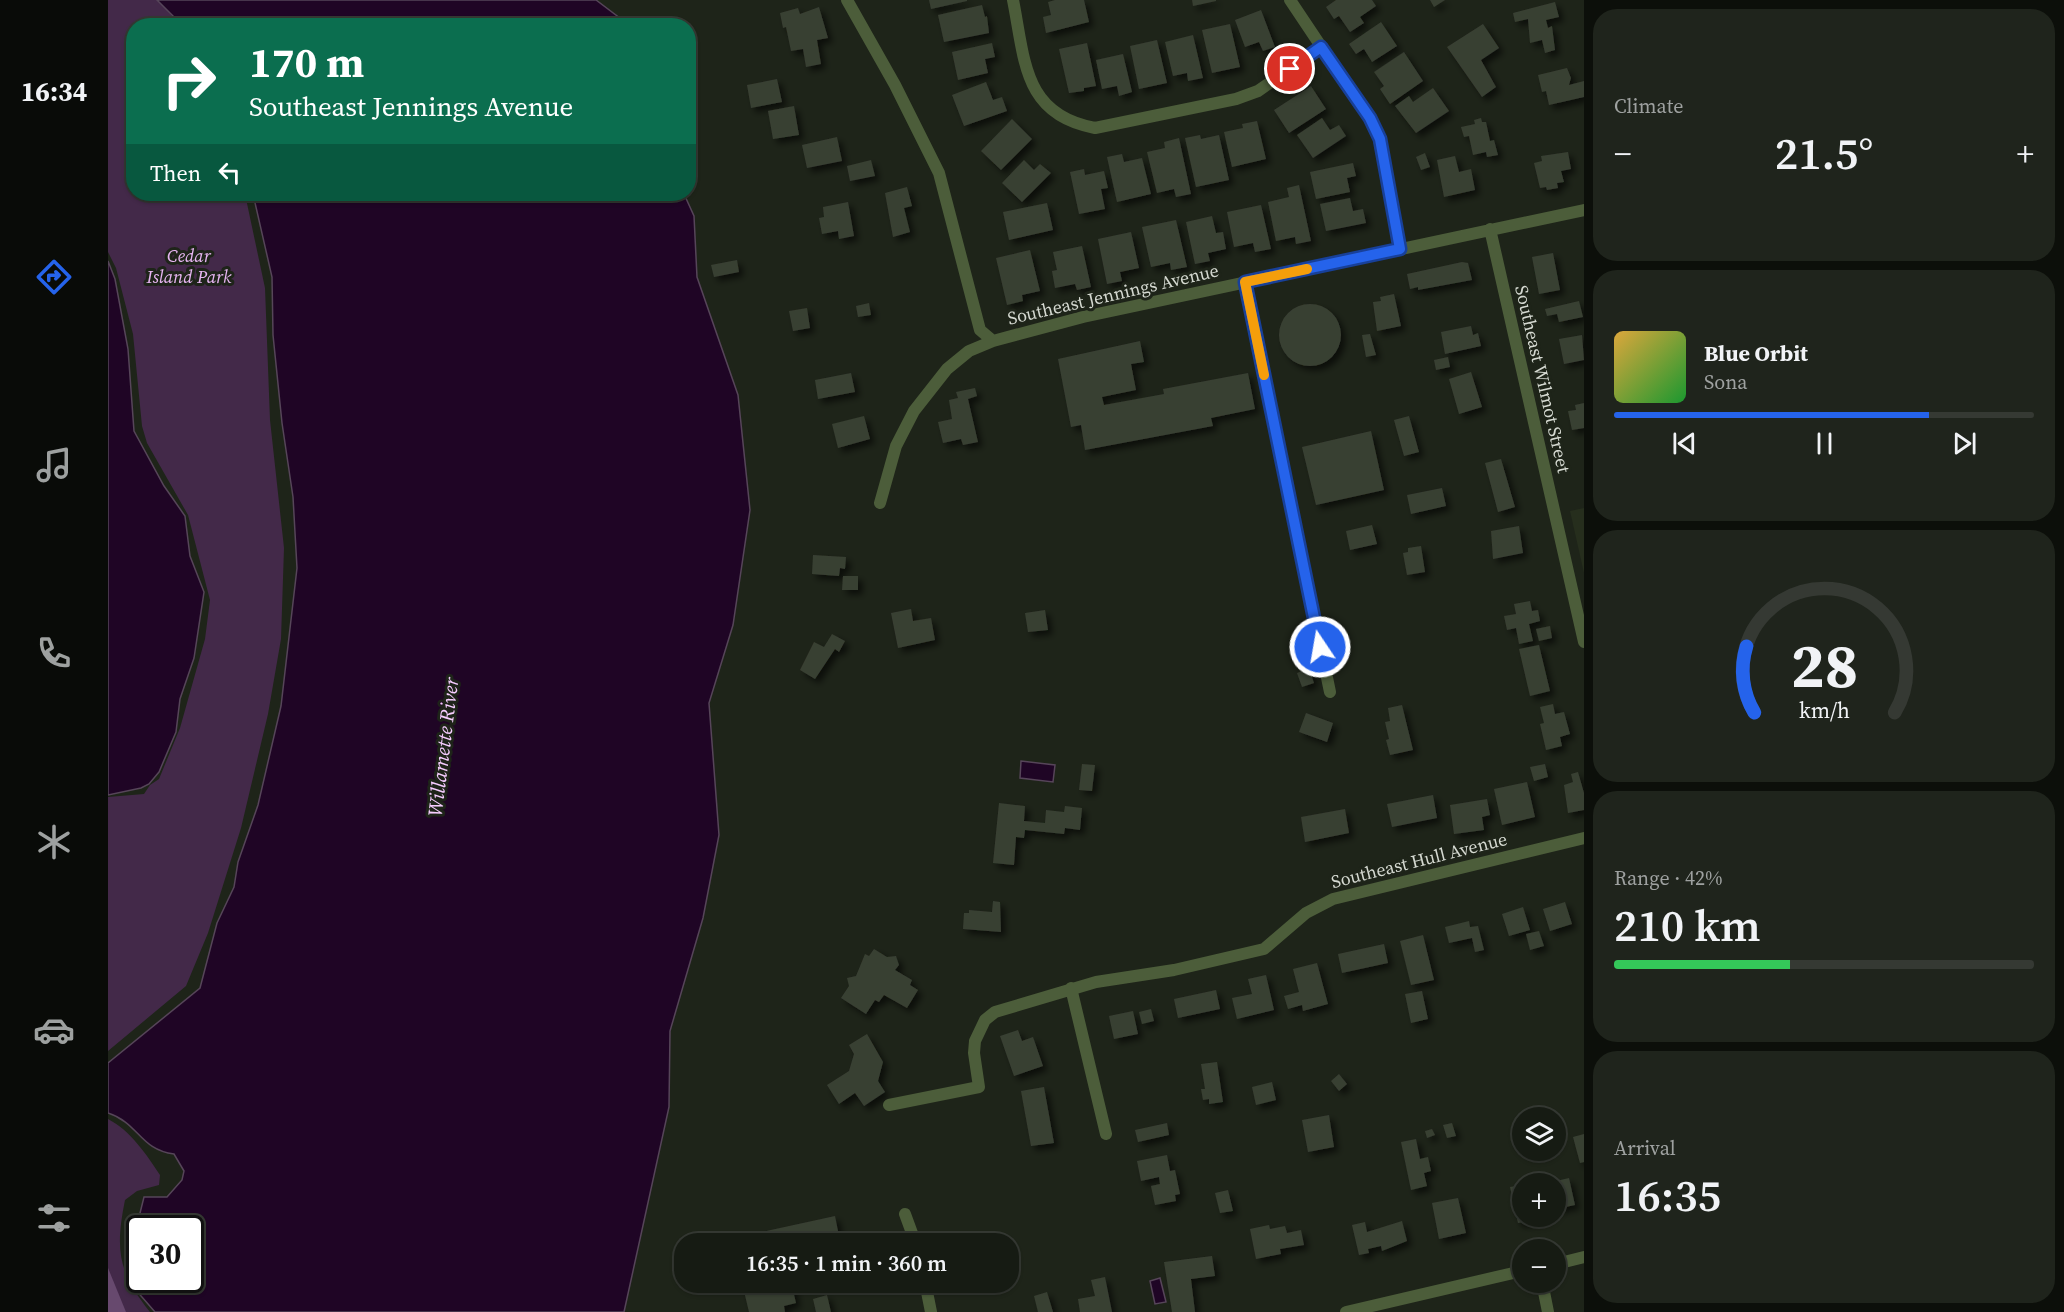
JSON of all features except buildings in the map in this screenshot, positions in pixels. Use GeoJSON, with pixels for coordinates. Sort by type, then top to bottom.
{"type":"FeatureCollection","features":[{"type":"Feature","properties":{"kind":"street"},"geometry":{"type":"LineString","coordinates":[[847,0],[895,85],[939,173],[980,330],[993,341]]}},
{"type":"Feature","properties":{"kind":"street"},"geometry":{"type":"LineString","coordinates":[[1013,0],[1029,77],[1035,94],[1053,113],[1073,124],[1095,128],[1236,99],[1258,91],[1321,47]]}},
{"type":"Feature","properties":{"kind":"street"},"geometry":{"type":"LineString","coordinates":[[1290,0],[1370,118],[1380,139],[1400,249]]}},
{"type":"Feature","properties":{"kind":"street","name":"Southeast Jennings Avenue"},"geometry":{"type":"LineString","coordinates":[[880,502],[896,446],[928,390],[969,351],[993,341],[1083,317],[1584,210]]}},
{"type":"Feature","properties":{"kind":"street","name":"Southeast Wilmot Street"},"geometry":{"type":"LineString","coordinates":[[1490,229],[1584,642]]}},
{"type":"Feature","properties":{"kind":"street"},"geometry":{"type":"LineString","coordinates":[[1245,282],[1330,692]]}},
{"type":"Feature","properties":{"kind":"street","name":"Southeast Hull Avenue"},"geometry":{"type":"LineString","coordinates":[[889,1105],[979,1087],[974,1053],[979,1030],[985,1020],[1000,1010],[1071,988],[1174,970],[1264,949],[1306,913],[1333,899],[1584,838]]}},
{"type":"Feature","properties":{"kind":"street"},"geometry":{"type":"LineString","coordinates":[[1071,988],[1106,1134]]}},
{"type":"Feature","properties":{"kind":"street"},"geometry":{"type":"LineString","coordinates":[[905,1214],[911,1233]]}},
{"type":"Feature","properties":{"kind":"street"},"geometry":{"type":"LineString","coordinates":[[1566,1262],[1584,1257]]}},
{"type":"Feature","properties":{"kind":"street"},"geometry":{"type":"LineString","coordinates":[[1346,1312],[1512,1273]]}},
{"type":"Feature","properties":{"kind":"street"},"geometry":{"type":"LineString","coordinates":[[927,1293],[931,1312]]}},
{"type":"Feature","properties":{"kind":"street"},"geometry":{"type":"LineString","coordinates":[[1544,1293],[1548,1312]]}},
{"type":"Feature","properties":{"kind":"shaded area"},"geometry":{"type":"Polygon","coordinates":[[[1584,508],[1584,573],[1570,511],[1584,508]]]}},
{"type":"Feature","properties":{"kind":"shaded area"},"geometry":{"type":"Polygon","coordinates":[[[108,1268],[126,1312],[108,1312],[108,1268]]]}},
{"type":"Feature","properties":{"kind":"green space","name":"Cedar Island Park"},"geometry":{"type":"Polygon","coordinates":[[[108,0],[159,0],[173,18],[126,18],[126,201],[246,201],[265,288],[270,420],[284,548],[281,639],[268,714],[241,828],[208,933],[186,986],[108,1051],[108,797],[144,794],[150,785],[159,779],[180,728],[205,639],[210,600],[188,515],[147,443],[142,426],[133,334],[116,268],[108,252],[108,0]]]}},
{"type":"Feature","properties":{"kind":"green space"},"geometry":{"type":"Polygon","coordinates":[[[108,1119],[131,1136],[160,1175],[159,1185],[137,1191],[125,1200],[120,1233],[120,1247],[126,1274],[126,1293],[136,1293],[150,1312],[108,1312],[108,1119]]]}},
{"type":"Feature","properties":{"kind":"water"},"geometry":{"type":"Polygon","coordinates":[[[157,0],[596,0],[620,18],[175,18],[157,0]]]}},
{"type":"Feature","properties":{"kind":"water","name":"Willamette River"},"geometry":{"type":"Polygon","coordinates":[[[255,201],[687,201],[694,216],[697,277],[738,395],[750,510],[733,625],[709,703],[719,835],[703,918],[670,1031],[669,1107],[624,1312],[155,1312],[138,1293],[204,1293],[204,1215],[140,1215],[144,1197],[167,1197],[182,1180],[184,1171],[174,1154],[154,1147],[127,1123],[108,1113],[108,1063],[200,988],[217,923],[234,887],[238,862],[258,805],[281,706],[297,568],[293,497],[282,423],[273,335],[272,277],[255,201]]]}},
{"type":"Feature","properties":{"kind":"water"},"geometry":{"type":"Polygon","coordinates":[[[108,261],[115,279],[128,349],[134,431],[164,486],[185,516],[190,556],[204,592],[194,658],[180,699],[176,732],[159,772],[149,784],[141,788],[108,795],[108,261]]]}},
{"type":"Feature","properties":{"kind":"water"},"geometry":{"type":"Polygon","coordinates":[[[1021,761],[1055,765],[1053,782],[1020,778],[1021,761]]]}},
{"type":"Feature","properties":{"kind":"water"},"geometry":{"type":"Polygon","coordinates":[[[1160,1278],[1166,1302],[1155,1304],[1150,1281],[1160,1278]]]}},
{"type":"Feature","properties":{"kind":"slow traffic"},"geometry":{"type":"LineString","coordinates":[[1264,375],[1245,282],[1307,269]]}},
{"type":"Feature","properties":{"kind":"route"},"geometry":{"type":"LineString","coordinates":[[1290,69],[1321,47],[1370,118],[1380,139],[1400,249],[1245,282],[1320,647]]}}]}
